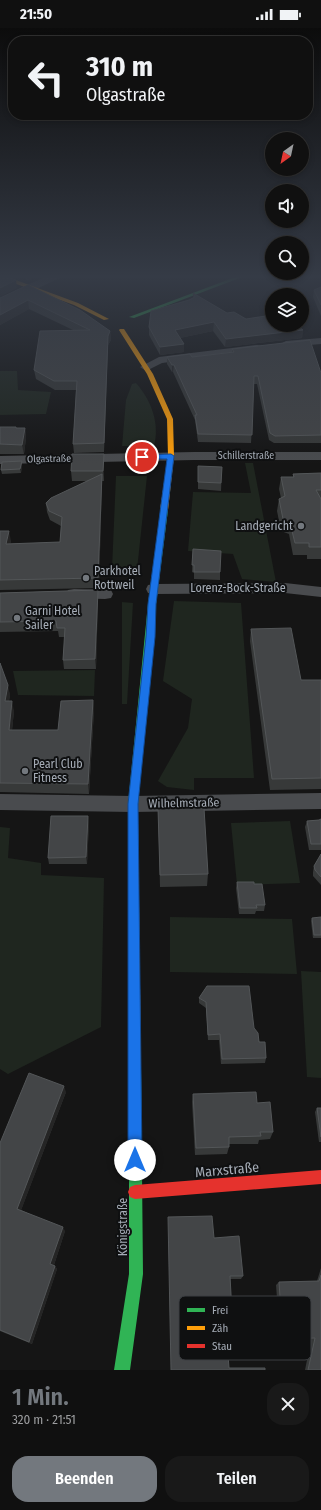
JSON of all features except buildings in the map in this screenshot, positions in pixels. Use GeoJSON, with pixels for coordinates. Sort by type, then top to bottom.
{"type":"FeatureCollection","features":[{"type":"Feature","properties":{"kind":"street","name":"Königstraße"},"geometry":{"type":"LineString","coordinates":[[122,1370],[136,1274],[133,804],[154,588],[171,456],[170,419],[146,367],[128,339]]}},
{"type":"Feature","properties":{"kind":"street"},"geometry":{"type":"LineString","coordinates":[[146,367],[159,360],[269,346],[320,343]]}},
{"type":"Feature","properties":{"kind":"street","name":"Schillerstraße"},"geometry":{"type":"LineString","coordinates":[[171,456],[321,456]]}},
{"type":"Feature","properties":{"kind":"street","name":"Olgastraße"},"geometry":{"type":"LineString","coordinates":[[0,460],[171,456]]}},
{"type":"Feature","properties":{"kind":"street","name":"Lorenz-Bock-Straße"},"geometry":{"type":"LineString","coordinates":[[154,588],[285,588],[321,592]]}},
{"type":"Feature","properties":{"kind":"street"},"geometry":{"type":"LineString","coordinates":[[58,594],[105,594]]}},
{"type":"Feature","properties":{"kind":"street","name":"Wilhelmstraße"},"geometry":{"type":"LineString","coordinates":[[0,802],[133,804],[321,801]]}},
{"type":"Feature","properties":{"kind":"street","name":"Marxstraße"},"geometry":{"type":"LineString","coordinates":[[135,1192],[321,1177]]}},
{"type":"Feature","properties":{"kind":"shaded area"},"geometry":{"type":"Polygon","coordinates":[[[0,371],[17,371],[18,390],[51,392],[46,414],[0,415],[0,371]]]}},
{"type":"Feature","properties":{"kind":"shaded area"},"geometry":{"type":"Polygon","coordinates":[[[136,383],[146,397],[153,412],[156,429],[154,446],[122,446],[126,400],[132,384],[136,383]]]}},
{"type":"Feature","properties":{"kind":"shaded area"},"geometry":{"type":"Polygon","coordinates":[[[245,463],[253,463],[276,582],[242,579],[233,554],[188,551],[193,492],[251,493],[245,463]]]}},
{"type":"Feature","properties":{"kind":"shaded area"},"geometry":{"type":"Polygon","coordinates":[[[116,476],[147,476],[137,570],[112,569],[116,476]]]}},
{"type":"Feature","properties":{"kind":"shaded area"},"geometry":{"type":"Polygon","coordinates":[[[174,601],[241,603],[254,778],[194,778],[194,790],[167,787],[158,781],[188,728],[192,699],[163,681],[174,601]]]}},
{"type":"Feature","properties":{"kind":"shaded area"},"geometry":{"type":"Polygon","coordinates":[[[122,602],[133,603],[127,704],[122,704],[122,602]]]}},
{"type":"Feature","properties":{"kind":"shaded area"},"geometry":{"type":"Polygon","coordinates":[[[95,670],[94,696],[18,695],[13,671],[95,670]]]}},
{"type":"Feature","properties":{"kind":"shaded area"},"geometry":{"type":"Polygon","coordinates":[[[290,821],[300,883],[237,885],[231,823],[290,821]]]}},
{"type":"Feature","properties":{"kind":"shaded area"},"geometry":{"type":"Polygon","coordinates":[[[0,827],[10,828],[8,858],[41,863],[41,875],[104,878],[101,1027],[8,1074],[0,1069],[0,827]]]}},
{"type":"Feature","properties":{"kind":"shaded area"},"geometry":{"type":"Polygon","coordinates":[[[170,917],[292,919],[297,974],[170,972],[170,917]]]}},
{"type":"Feature","properties":{"kind":"shaded area"},"geometry":{"type":"Polygon","coordinates":[[[301,971],[321,972],[321,1078],[307,1077],[301,971]]]}},
{"type":"Feature","properties":{"kind":"traffic: fast"},"geometry":{"type":"LineString","coordinates":[[133,822],[133,804],[152,604],[164,510]]}},
{"type":"Feature","properties":{"kind":"traffic: fast"},"geometry":{"type":"LineString","coordinates":[[122,1370],[136,1274],[135,1068]]}},
{"type":"Feature","properties":{"kind":"traffic: slow"},"geometry":{"type":"LineString","coordinates":[[127,339],[150,374],[170,419],[171,456],[164,510]]}},
{"type":"Feature","properties":{"kind":"traffic: slow"},"geometry":{"type":"LineString","coordinates":[[133,822],[135,1068]]}},
{"type":"Feature","properties":{"kind":"traffic: jam"},"geometry":{"type":"LineString","coordinates":[[135,1192],[321,1177]]}},
{"type":"Feature","properties":{"kind":"place","name":"Landgericht"},"geometry":{"type":"Point","coordinates":[301,526]}},
{"type":"Feature","properties":{"kind":"place","name":"Parkhotel Rottweil"},"geometry":{"type":"Point","coordinates":[86,578]}},
{"type":"Feature","properties":{"kind":"place","name":"Garni Hotel Sailer"},"geometry":{"type":"Point","coordinates":[17,618]}},
{"type":"Feature","properties":{"kind":"place","name":"Pearl Club Fitness"},"geometry":{"type":"Point","coordinates":[25,771]}},
{"type":"Feature","properties":{"kind":"route"},"geometry":{"type":"LineString","coordinates":[[135,1160],[133,804],[152,604],[171,456],[142,457]]}}]}
